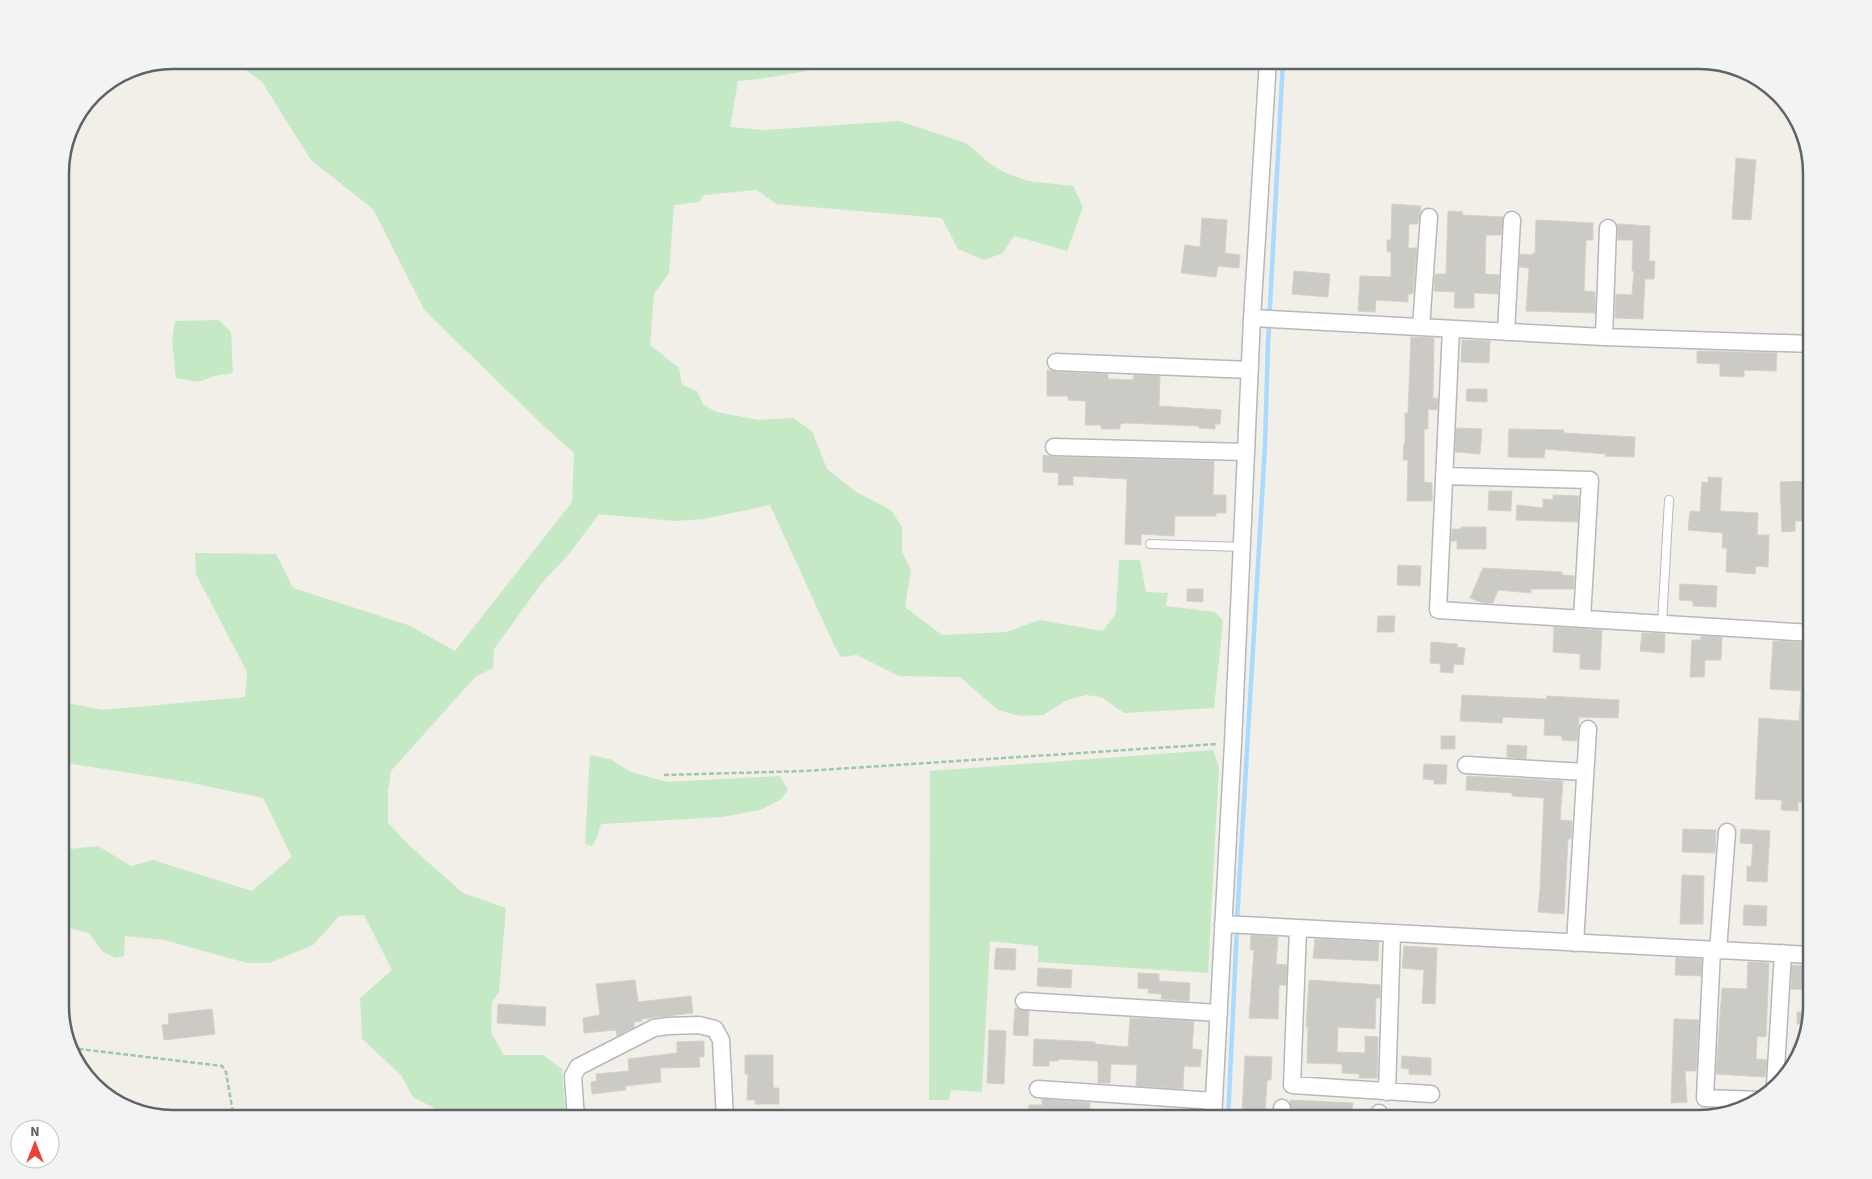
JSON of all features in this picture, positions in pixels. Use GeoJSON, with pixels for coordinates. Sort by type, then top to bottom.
{"type":"FeatureCollection","features":[{"type":"Feature","properties":{"kind":"street"},"geometry":{"type":"LineString","coordinates":[[1214,1110],[1218,1014],[1233,924],[1233,742],[1250,370],[1264,319],[1268,69]]}},
{"type":"Feature","properties":{"kind":"street"},"geometry":{"type":"LineString","coordinates":[[1421,327],[1429,217]]}},
{"type":"Feature","properties":{"kind":"street"},"geometry":{"type":"LineString","coordinates":[[1506,332],[1512,220]]}},
{"type":"Feature","properties":{"kind":"street"},"geometry":{"type":"LineString","coordinates":[[1604,337],[1608,228]]}},
{"type":"Feature","properties":{"kind":"street"},"geometry":{"type":"LineString","coordinates":[[1264,319],[1604,337],[1803,344]]}},
{"type":"Feature","properties":{"kind":"street"},"geometry":{"type":"LineString","coordinates":[[1451,329],[1438,610],[1803,632]]}},
{"type":"Feature","properties":{"kind":"street"},"geometry":{"type":"LineString","coordinates":[[1056,362],[1250,370]]}},
{"type":"Feature","properties":{"kind":"street"},"geometry":{"type":"LineString","coordinates":[[1054,447],[1246,452]]}},
{"type":"Feature","properties":{"kind":"street"},"geometry":{"type":"LineString","coordinates":[[1444,476],[1590,480],[1582,619]]}},
{"type":"Feature","properties":{"kind":"street"},"geometry":{"type":"LineString","coordinates":[[1575,943],[1588,729]]}},
{"type":"Feature","properties":{"kind":"street"},"geometry":{"type":"LineString","coordinates":[[1466,765],[1585,772]]}},
{"type":"Feature","properties":{"kind":"street"},"geometry":{"type":"LineString","coordinates":[[1727,832],[1715,950],[1705,1098],[1744,1099]]}},
{"type":"Feature","properties":{"kind":"street"},"geometry":{"type":"LineString","coordinates":[[1233,924],[1803,955]]}},
{"type":"Feature","properties":{"kind":"street"},"geometry":{"type":"LineString","coordinates":[[1298,928],[1292,1085],[1431,1094]]}},
{"type":"Feature","properties":{"kind":"street"},"geometry":{"type":"LineString","coordinates":[[1387,1092],[1392,933]]}},
{"type":"Feature","properties":{"kind":"street"},"geometry":{"type":"LineString","coordinates":[[1775,1077],[1783,954]]}},
{"type":"Feature","properties":{"kind":"street"},"geometry":{"type":"LineString","coordinates":[[1024,1001],[1218,1014]]}},
{"type":"Feature","properties":{"kind":"street"},"geometry":{"type":"LineString","coordinates":[[575,1110],[573,1076],[578,1067],[654,1028],[700,1025],[715,1029],[722,1040],[725,1110]]}},
{"type":"Feature","properties":{"kind":"street"},"geometry":{"type":"LineString","coordinates":[[1038,1089],[1214,1101]]}},
{"type":"Feature","properties":{"kind":"lane"},"geometry":{"type":"LineString","coordinates":[[1662,624],[1669,500]]}},
{"type":"Feature","properties":{"kind":"lane"},"geometry":{"type":"LineString","coordinates":[[1150,544],[1242,547]]}},
{"type":"Feature","properties":{"kind":"path"},"geometry":{"type":"LineString","coordinates":[[664,775],[805,771],[1233,742]]}},
{"type":"Feature","properties":{"kind":"path"},"geometry":{"type":"LineString","coordinates":[[78,1049],[222,1066],[226,1072],[232,1110]]}},
{"type":"Feature","properties":{"kind":"green space"},"geometry":{"type":"Polygon","coordinates":[[[244,69],[812,69],[738,81],[730,127],[764,130],[899,121],[966,143],[988,162],[1004,172],[1028,181],[1073,186],[1083,207],[1067,251],[1014,236],[1003,253],[984,260],[958,249],[942,218],[776,204],[757,190],[704,195],[699,202],[674,205],[669,273],[654,294],[650,345],[679,368],[682,385],[697,391],[703,404],[716,412],[759,420],[793,418],[812,431],[827,469],[856,492],[891,510],[902,527],[902,552],[911,570],[905,607],[942,635],[1007,632],[1039,620],[1103,631],[1116,613],[1119,560],[1140,560],[1146,592],[1168,593],[1166,606],[1215,612],[1223,621],[1214,708],[1124,713],[1101,697],[1086,695],[1067,700],[1043,715],[1020,716],[998,710],[960,677],[899,676],[857,655],[841,657],[770,505],[704,519],[674,521],[599,514],[569,554],[541,584],[494,649],[493,668],[475,677],[391,771],[388,791],[388,823],[412,848],[463,893],[506,908],[499,992],[492,1002],[491,1033],[504,1055],[543,1055],[562,1069],[565,1110],[438,1110],[413,1097],[401,1075],[362,1039],[360,998],[392,970],[364,915],[339,916],[313,945],[269,963],[247,963],[164,940],[125,936],[124,956],[116,958],[103,952],[89,933],[69,928],[69,849],[98,846],[131,866],[153,860],[252,891],[292,857],[263,798],[187,782],[69,763],[69,703],[103,710],[245,697],[247,672],[196,574],[195,553],[276,554],[293,588],[408,625],[455,651],[572,502],[574,453],[425,311],[373,209],[311,160],[262,82],[244,69]]]}},
{"type":"Feature","properties":{"kind":"green space"},"geometry":{"type":"Polygon","coordinates":[[[219,320],[231,332],[233,373],[214,376],[198,382],[176,378],[172,339],[175,321],[219,320]]]}},
{"type":"Feature","properties":{"kind":"green space"},"geometry":{"type":"Polygon","coordinates":[[[1213,750],[1219,767],[1208,973],[1038,962],[1038,946],[990,941],[982,1092],[951,1090],[949,1100],[929,1100],[930,771],[1213,750]]]}},
{"type":"Feature","properties":{"kind":"green space"},"geometry":{"type":"Polygon","coordinates":[[[590,755],[610,759],[631,772],[667,782],[780,776],[788,790],[780,800],[760,810],[722,817],[601,824],[592,846],[585,844],[590,755]]]}},
{"type":"Feature","properties":{"kind":"building"},"geometry":{"type":"Polygon","coordinates":[[[1736,158],[1756,160],[1751,220],[1732,219],[1736,158]]]}},
{"type":"Feature","properties":{"kind":"building"},"geometry":{"type":"Polygon","coordinates":[[[1392,204],[1421,206],[1418,224],[1409,224],[1408,248],[1417,248],[1413,294],[1408,294],[1408,302],[1376,300],[1375,312],[1358,311],[1360,276],[1391,277],[1391,252],[1387,252],[1387,240],[1391,240],[1392,204]]]}},
{"type":"Feature","properties":{"kind":"building"},"geometry":{"type":"Polygon","coordinates":[[[1448,211],[1463,212],[1462,215],[1503,217],[1501,235],[1486,235],[1485,274],[1499,275],[1498,294],[1474,293],[1474,308],[1454,308],[1455,292],[1434,291],[1435,274],[1446,274],[1448,211]]]}},
{"type":"Feature","properties":{"kind":"building"},"geometry":{"type":"Polygon","coordinates":[[[1202,218],[1227,220],[1225,253],[1240,255],[1239,268],[1218,266],[1216,277],[1181,273],[1185,245],[1200,247],[1202,218]]]}},
{"type":"Feature","properties":{"kind":"building"},"geometry":{"type":"Polygon","coordinates":[[[1536,220],[1593,223],[1593,240],[1586,240],[1584,291],[1595,292],[1595,313],[1526,311],[1529,268],[1519,267],[1520,254],[1532,255],[1535,253],[1536,220]]]}},
{"type":"Feature","properties":{"kind":"building"},"geometry":{"type":"Polygon","coordinates":[[[1617,224],[1650,226],[1649,261],[1655,261],[1654,279],[1645,279],[1643,319],[1615,318],[1616,294],[1632,295],[1634,271],[1632,271],[1633,240],[1618,240],[1617,224]]]}},
{"type":"Feature","properties":{"kind":"building"},"geometry":{"type":"Polygon","coordinates":[[[1294,271],[1330,274],[1328,297],[1292,294],[1294,271]]]}},
{"type":"Feature","properties":{"kind":"building"},"geometry":{"type":"Polygon","coordinates":[[[1411,337],[1434,338],[1433,398],[1438,398],[1437,410],[1428,409],[1428,429],[1424,429],[1424,482],[1432,483],[1432,501],[1407,501],[1408,460],[1403,460],[1405,413],[1408,413],[1411,337]]]}},
{"type":"Feature","properties":{"kind":"building"},"geometry":{"type":"Polygon","coordinates":[[[1462,340],[1490,341],[1489,363],[1461,362],[1462,340]]]}},
{"type":"Feature","properties":{"kind":"building"},"geometry":{"type":"Polygon","coordinates":[[[1697,351],[1777,353],[1776,371],[1744,370],[1744,377],[1720,376],[1720,364],[1697,363],[1697,351]]]}},
{"type":"Feature","properties":{"kind":"building"},"geometry":{"type":"Polygon","coordinates":[[[1047,370],[1108,374],[1108,379],[1133,380],[1134,375],[1160,376],[1159,406],[1221,410],[1220,424],[1215,424],[1215,429],[1199,428],[1199,426],[1126,423],[1120,424],[1120,429],[1101,429],[1101,425],[1085,425],[1086,401],[1068,400],[1068,396],[1047,396],[1047,370]]]}},
{"type":"Feature","properties":{"kind":"building"},"geometry":{"type":"Polygon","coordinates":[[[1467,389],[1487,389],[1487,402],[1466,401],[1467,389]]]}},
{"type":"Feature","properties":{"kind":"building"},"geometry":{"type":"Polygon","coordinates":[[[1456,428],[1482,429],[1480,454],[1455,452],[1456,428]]]}},
{"type":"Feature","properties":{"kind":"building"},"geometry":{"type":"Polygon","coordinates":[[[1509,429],[1564,430],[1564,433],[1635,437],[1634,457],[1605,456],[1606,454],[1545,449],[1544,458],[1508,457],[1509,429]]]}},
{"type":"Feature","properties":{"kind":"building"},"geometry":{"type":"Polygon","coordinates":[[[1043,455],[1054,457],[1214,461],[1213,495],[1226,495],[1226,513],[1216,513],[1216,516],[1175,516],[1174,536],[1141,534],[1141,545],[1125,544],[1127,479],[1073,476],[1073,485],[1058,485],[1059,473],[1043,472],[1043,455]]]}},
{"type":"Feature","properties":{"kind":"building"},"geometry":{"type":"Polygon","coordinates":[[[1708,477],[1722,478],[1720,511],[1758,513],[1757,535],[1769,535],[1768,567],[1756,566],[1755,574],[1726,572],[1727,548],[1722,548],[1723,533],[1688,530],[1690,511],[1700,512],[1702,482],[1708,483],[1708,477]]]}},
{"type":"Feature","properties":{"kind":"building"},"geometry":{"type":"Polygon","coordinates":[[[1803,481],[1803,521],[1795,521],[1795,531],[1782,532],[1780,482],[1803,481]]]}},
{"type":"Feature","properties":{"kind":"building"},"geometry":{"type":"Polygon","coordinates":[[[1489,491],[1512,491],[1511,511],[1488,510],[1489,491]]]}},
{"type":"Feature","properties":{"kind":"building"},"geometry":{"type":"Polygon","coordinates":[[[1553,495],[1579,496],[1578,522],[1516,520],[1517,505],[1543,508],[1543,499],[1553,500],[1553,495]]]}},
{"type":"Feature","properties":{"kind":"building"},"geometry":{"type":"Polygon","coordinates":[[[1461,527],[1486,527],[1486,549],[1457,549],[1457,541],[1451,541],[1452,529],[1461,529],[1461,527]]]}},
{"type":"Feature","properties":{"kind":"building"},"geometry":{"type":"Polygon","coordinates":[[[1398,565],[1421,566],[1420,586],[1397,585],[1398,565]]]}},
{"type":"Feature","properties":{"kind":"building"},"geometry":{"type":"Polygon","coordinates":[[[1483,568],[1562,572],[1562,575],[1574,576],[1574,589],[1531,589],[1531,593],[1498,590],[1493,603],[1483,603],[1470,598],[1483,568]]]}},
{"type":"Feature","properties":{"kind":"building"},"geometry":{"type":"Polygon","coordinates":[[[1680,584],[1717,586],[1716,607],[1693,606],[1693,601],[1679,600],[1680,584]]]}},
{"type":"Feature","properties":{"kind":"building"},"geometry":{"type":"Polygon","coordinates":[[[1187,589],[1203,589],[1203,602],[1187,601],[1187,589]]]}},
{"type":"Feature","properties":{"kind":"building"},"geometry":{"type":"Polygon","coordinates":[[[1378,616],[1395,616],[1394,632],[1377,632],[1378,616]]]}},
{"type":"Feature","properties":{"kind":"building"},"geometry":{"type":"Polygon","coordinates":[[[1554,627],[1602,630],[1600,670],[1580,669],[1580,654],[1553,652],[1554,627]]]}},
{"type":"Feature","properties":{"kind":"building"},"geometry":{"type":"Polygon","coordinates":[[[1642,633],[1665,634],[1664,653],[1640,651],[1642,633]]]}},
{"type":"Feature","properties":{"kind":"building"},"geometry":{"type":"Polygon","coordinates":[[[1701,636],[1722,637],[1721,660],[1705,660],[1704,677],[1690,677],[1692,640],[1701,640],[1701,636]]]}},
{"type":"Feature","properties":{"kind":"building"},"geometry":{"type":"Polygon","coordinates":[[[1773,641],[1803,643],[1803,802],[1798,802],[1798,811],[1781,810],[1782,800],[1755,799],[1759,718],[1799,721],[1801,691],[1770,689],[1773,641]]]}},
{"type":"Feature","properties":{"kind":"building"},"geometry":{"type":"Polygon","coordinates":[[[1431,642],[1457,644],[1457,647],[1465,648],[1463,665],[1454,664],[1453,673],[1440,672],[1441,664],[1430,663],[1431,642]]]}},
{"type":"Feature","properties":{"kind":"building"},"geometry":{"type":"Polygon","coordinates":[[[1462,695],[1546,699],[1547,696],[1619,700],[1618,718],[1579,717],[1577,741],[1562,740],[1562,736],[1544,735],[1545,719],[1503,717],[1502,723],[1460,721],[1462,695]]]}},
{"type":"Feature","properties":{"kind":"building"},"geometry":{"type":"Polygon","coordinates":[[[1441,736],[1455,736],[1455,749],[1441,749],[1441,736]]]}},
{"type":"Feature","properties":{"kind":"building"},"geometry":{"type":"Polygon","coordinates":[[[1507,745],[1527,746],[1526,759],[1507,757],[1507,745]]]}},
{"type":"Feature","properties":{"kind":"building"},"geometry":{"type":"Polygon","coordinates":[[[1424,764],[1447,765],[1446,784],[1434,784],[1434,780],[1423,779],[1424,764]]]}},
{"type":"Feature","properties":{"kind":"building"},"geometry":{"type":"Polygon","coordinates":[[[1467,776],[1563,781],[1560,820],[1572,821],[1571,839],[1568,839],[1564,914],[1538,912],[1544,798],[1512,796],[1512,793],[1466,790],[1467,776]]]}},
{"type":"Feature","properties":{"kind":"building"},"geometry":{"type":"Polygon","coordinates":[[[1683,829],[1716,830],[1715,853],[1682,852],[1683,829]]]}},
{"type":"Feature","properties":{"kind":"building"},"geometry":{"type":"Polygon","coordinates":[[[1741,829],[1770,831],[1767,882],[1747,881],[1747,866],[1751,867],[1753,844],[1740,843],[1741,829]]]}},
{"type":"Feature","properties":{"kind":"building"},"geometry":{"type":"Polygon","coordinates":[[[1682,875],[1704,876],[1703,924],[1680,924],[1682,875]]]}},
{"type":"Feature","properties":{"kind":"building"},"geometry":{"type":"Polygon","coordinates":[[[1744,905],[1767,906],[1766,926],[1743,925],[1744,905]]]}},
{"type":"Feature","properties":{"kind":"building"},"geometry":{"type":"Polygon","coordinates":[[[1251,935],[1278,937],[1276,964],[1287,965],[1286,985],[1279,985],[1278,1019],[1249,1018],[1254,950],[1250,950],[1251,935]]]}},
{"type":"Feature","properties":{"kind":"building"},"geometry":{"type":"Polygon","coordinates":[[[1315,939],[1379,942],[1378,961],[1313,958],[1315,939]]]}},
{"type":"Feature","properties":{"kind":"building"},"geometry":{"type":"Polygon","coordinates":[[[1404,946],[1437,948],[1435,1004],[1422,1003],[1424,970],[1402,968],[1404,946]]]}},
{"type":"Feature","properties":{"kind":"building"},"geometry":{"type":"Polygon","coordinates":[[[996,948],[1016,949],[1015,970],[994,969],[996,948]]]}},
{"type":"Feature","properties":{"kind":"building"},"geometry":{"type":"Polygon","coordinates":[[[1676,958],[1702,959],[1701,976],[1675,975],[1676,958]]]}},
{"type":"Feature","properties":{"kind":"building"},"geometry":{"type":"Polygon","coordinates":[[[1748,962],[1769,963],[1766,1037],[1757,1036],[1756,1059],[1767,1060],[1765,1077],[1716,1074],[1722,988],[1747,989],[1748,962]]]}},
{"type":"Feature","properties":{"kind":"building"},"geometry":{"type":"Polygon","coordinates":[[[1792,965],[1803,966],[1803,990],[1791,989],[1792,965]]]}},
{"type":"Feature","properties":{"kind":"building"},"geometry":{"type":"Polygon","coordinates":[[[1038,968],[1072,970],[1071,988],[1037,986],[1038,968]]]}},
{"type":"Feature","properties":{"kind":"building"},"geometry":{"type":"Polygon","coordinates":[[[1138,973],[1159,974],[1159,981],[1190,983],[1189,1001],[1161,999],[1162,994],[1148,993],[1149,989],[1138,988],[1138,973]]]}},
{"type":"Feature","properties":{"kind":"building"},"geometry":{"type":"Polygon","coordinates":[[[635,980],[638,1002],[691,996],[693,1013],[642,1019],[642,1021],[634,1022],[634,1027],[617,1036],[616,1030],[584,1033],[583,1018],[600,1015],[596,984],[635,980]]]}},
{"type":"Feature","properties":{"kind":"building"},"geometry":{"type":"Polygon","coordinates":[[[1309,980],[1380,985],[1380,998],[1376,998],[1375,1029],[1338,1027],[1337,1052],[1365,1053],[1365,1036],[1378,1037],[1377,1078],[1359,1078],[1360,1074],[1342,1073],[1342,1064],[1307,1063],[1308,1027],[1306,1027],[1309,980]]]}},
{"type":"Feature","properties":{"kind":"building"},"geometry":{"type":"Polygon","coordinates":[[[498,1004],[546,1007],[545,1026],[497,1023],[498,1004]]]}},
{"type":"Feature","properties":{"kind":"building"},"geometry":{"type":"Polygon","coordinates":[[[1015,1008],[1029,1011],[1028,1036],[1013,1035],[1015,1008]]]}},
{"type":"Feature","properties":{"kind":"building"},"geometry":{"type":"Polygon","coordinates":[[[212,1009],[215,1034],[164,1040],[162,1025],[169,1024],[168,1014],[212,1009]]]}},
{"type":"Feature","properties":{"kind":"building"},"geometry":{"type":"Polygon","coordinates":[[[1797,1012],[1803,1012],[1801,1024],[1797,1024],[1797,1012]]]}},
{"type":"Feature","properties":{"kind":"building"},"geometry":{"type":"Polygon","coordinates":[[[1130,1018],[1194,1021],[1192,1049],[1202,1050],[1200,1067],[1184,1066],[1183,1089],[1136,1086],[1137,1065],[1111,1064],[1110,1083],[1098,1083],[1098,1061],[1058,1059],[1058,1061],[1049,1061],[1049,1066],[1033,1066],[1034,1039],[1095,1042],[1095,1044],[1128,1047],[1130,1018]]]}},
{"type":"Feature","properties":{"kind":"building"},"geometry":{"type":"Polygon","coordinates":[[[1674,1019],[1699,1020],[1696,1071],[1685,1071],[1687,1102],[1671,1103],[1674,1019]]]}},
{"type":"Feature","properties":{"kind":"building"},"geometry":{"type":"Polygon","coordinates":[[[989,1030],[1006,1031],[1004,1084],[987,1083],[989,1030]]]}},
{"type":"Feature","properties":{"kind":"building"},"geometry":{"type":"Polygon","coordinates":[[[704,1041],[704,1057],[699,1057],[700,1067],[660,1068],[661,1082],[625,1086],[626,1090],[592,1094],[591,1082],[597,1081],[596,1074],[629,1071],[628,1059],[677,1053],[677,1042],[704,1041]]]}},
{"type":"Feature","properties":{"kind":"building"},"geometry":{"type":"Polygon","coordinates":[[[745,1055],[773,1055],[773,1088],[779,1088],[779,1104],[755,1104],[755,1100],[747,1100],[748,1074],[745,1074],[745,1055]]]}},
{"type":"Feature","properties":{"kind":"building"},"geometry":{"type":"Polygon","coordinates":[[[1245,1056],[1272,1057],[1271,1080],[1267,1080],[1265,1110],[1242,1110],[1245,1056]]]}},
{"type":"Feature","properties":{"kind":"building"},"geometry":{"type":"Polygon","coordinates":[[[1402,1056],[1431,1058],[1431,1075],[1409,1074],[1409,1069],[1401,1068],[1402,1056]]]}},
{"type":"Feature","properties":{"kind":"building"},"geometry":{"type":"Polygon","coordinates":[[[1042,1099],[1090,1103],[1090,1110],[1029,1110],[1029,1105],[1042,1105],[1042,1099]]]}},
{"type":"Feature","properties":{"kind":"building"},"geometry":{"type":"Polygon","coordinates":[[[1290,1100],[1353,1103],[1352,1110],[1292,1109],[1290,1100]]]}},
{"type":"Feature","properties":{"kind":"waterway"},"geometry":{"type":"LineString","coordinates":[[1237,920],[1265,446],[1268,343],[1283,69]]}},
{"type":"Feature","properties":{"kind":"waterway"},"geometry":{"type":"LineString","coordinates":[[1228,1110],[1237,928]]}}]}
